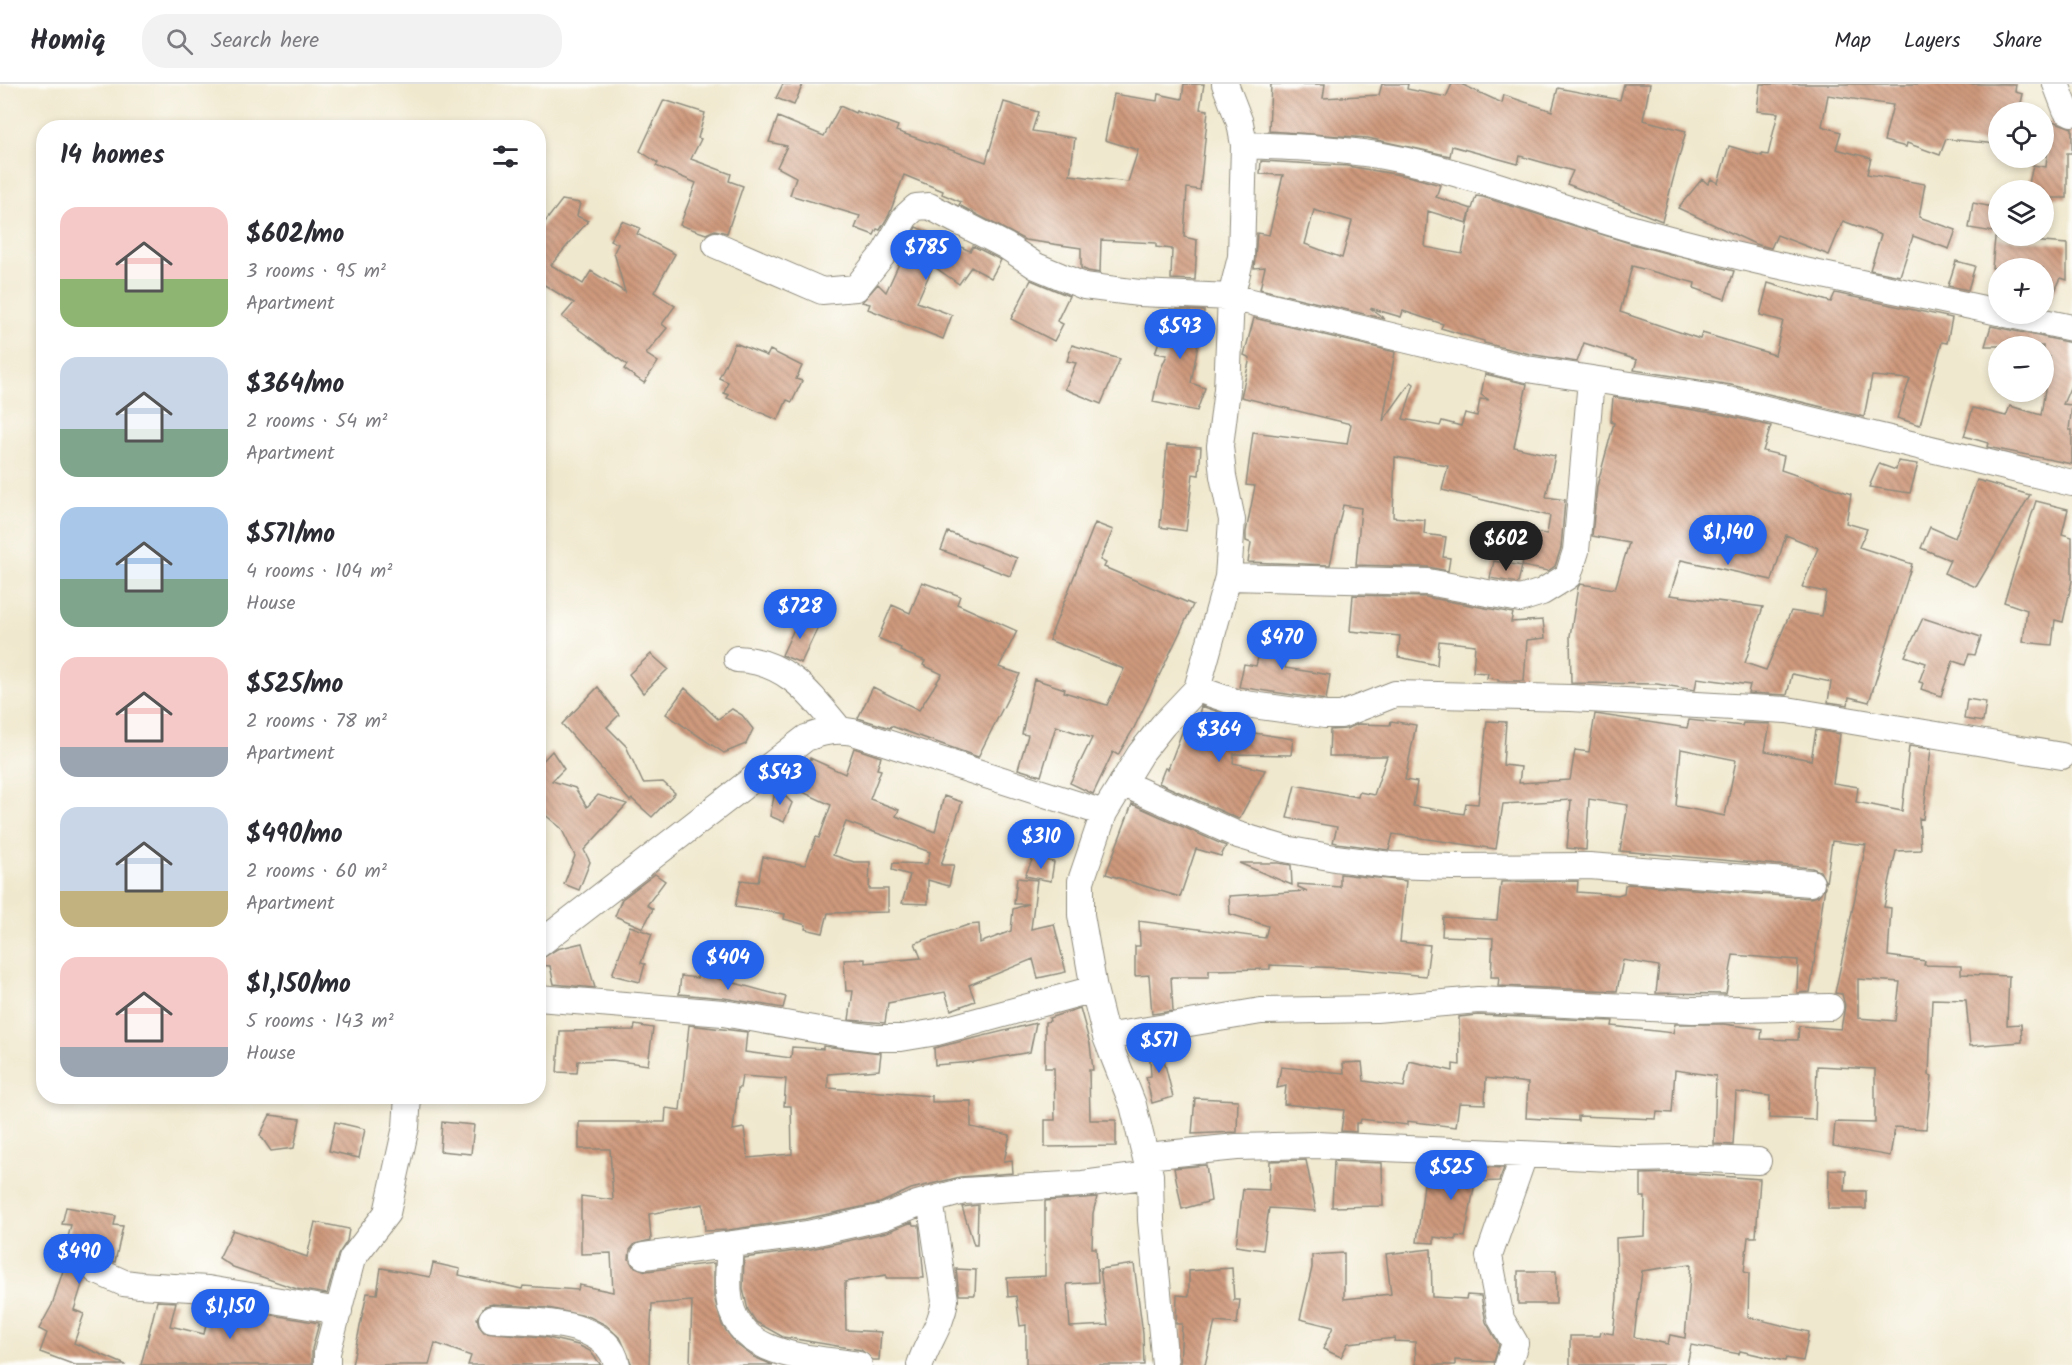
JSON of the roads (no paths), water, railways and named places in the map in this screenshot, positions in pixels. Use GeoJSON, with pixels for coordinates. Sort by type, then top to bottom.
{"type":"FeatureCollection","features":[{"type":"Feature","properties":{"kind":"street"},"geometry":{"type":"LineString","coordinates":[[1165,1365],[1148,1165],[1132,1105],[1106,1037],[1094,989],[1081,915],[1081,881],[1104,813],[1122,783],[1163,725],[1197,689],[1228,577],[1232,520],[1220,447],[1228,377],[1231,297],[1241,257],[1244,144],[1240,123],[1225,84]]}},
{"type":"Feature","properties":{"kind":"street"},"geometry":{"type":"LineString","coordinates":[[2056,84],[2066,110],[2072,113]]}},
{"type":"Feature","properties":{"kind":"street"},"geometry":{"type":"LineString","coordinates":[[1244,144],[1384,156],[1448,171],[1642,232],[1988,310]]}},
{"type":"Feature","properties":{"kind":"street"},"geometry":{"type":"LineString","coordinates":[[716,245],[822,291],[856,288],[885,252],[904,217],[916,207],[929,206],[1006,246],[1036,266],[1084,286],[1139,293],[1231,297],[1527,369],[1728,400],[2072,483]]}},
{"type":"Feature","properties":{"kind":"street"},"geometry":{"type":"LineString","coordinates":[[2053,324],[2072,328]]}},
{"type":"Feature","properties":{"kind":"street"},"geometry":{"type":"LineString","coordinates":[[1228,577],[1428,582],[1520,599],[1542,592],[1568,576],[1576,551],[1591,380]]}},
{"type":"Feature","properties":{"kind":"street"},"geometry":{"type":"LineString","coordinates":[[737,659],[775,666],[795,680],[840,730]]}},
{"type":"Feature","properties":{"kind":"street"},"geometry":{"type":"LineString","coordinates":[[1197,689],[1238,703],[1325,716],[1341,715],[1395,694],[1571,698],[1787,710],[2062,756]]}},
{"type":"Feature","properties":{"kind":"street"},"geometry":{"type":"LineString","coordinates":[[546,939],[806,738],[821,732],[840,730],[1104,813]]}},
{"type":"Feature","properties":{"kind":"street"},"geometry":{"type":"LineString","coordinates":[[1122,783],[1238,835],[1285,849],[1335,858],[1390,865],[1589,866],[1811,883]]}},
{"type":"Feature","properties":{"kind":"street"},"geometry":{"type":"LineString","coordinates":[[546,999],[723,1013],[846,1034],[901,1038],[937,1032],[1094,989]]}},
{"type":"Feature","properties":{"kind":"street"},"geometry":{"type":"LineString","coordinates":[[1106,1037],[1261,1011],[1376,1009],[1479,1000],[1693,1010],[1830,1007]]}},
{"type":"Feature","properties":{"kind":"street"},"geometry":{"type":"LineString","coordinates":[[327,1365],[327,1353],[352,1259],[387,1213],[406,1127],[407,1104]]}},
{"type":"Feature","properties":{"kind":"street"},"geometry":{"type":"LineString","coordinates":[[644,1256],[808,1234],[884,1217],[930,1200],[964,1191],[1083,1184],[1148,1165],[1237,1147],[1316,1145],[1524,1155],[1758,1161]]}},
{"type":"Feature","properties":{"kind":"street"},"geometry":{"type":"LineString","coordinates":[[1508,1365],[1515,1343],[1501,1319],[1489,1256],[1524,1155]]}},
{"type":"Feature","properties":{"kind":"street"},"geometry":{"type":"LineString","coordinates":[[920,1365],[923,1352],[943,1315],[945,1300],[930,1200]]}},
{"type":"Feature","properties":{"kind":"street"},"geometry":{"type":"LineString","coordinates":[[730,1245],[729,1297],[738,1323],[753,1341],[771,1350],[859,1365]]}},
{"type":"Feature","properties":{"kind":"street"},"geometry":{"type":"LineString","coordinates":[[98,1270],[124,1282],[140,1285],[208,1289],[339,1311]]}},
{"type":"Feature","properties":{"kind":"street"},"geometry":{"type":"LineString","coordinates":[[492,1319],[565,1325],[583,1329],[610,1348],[618,1365]]}}]}
